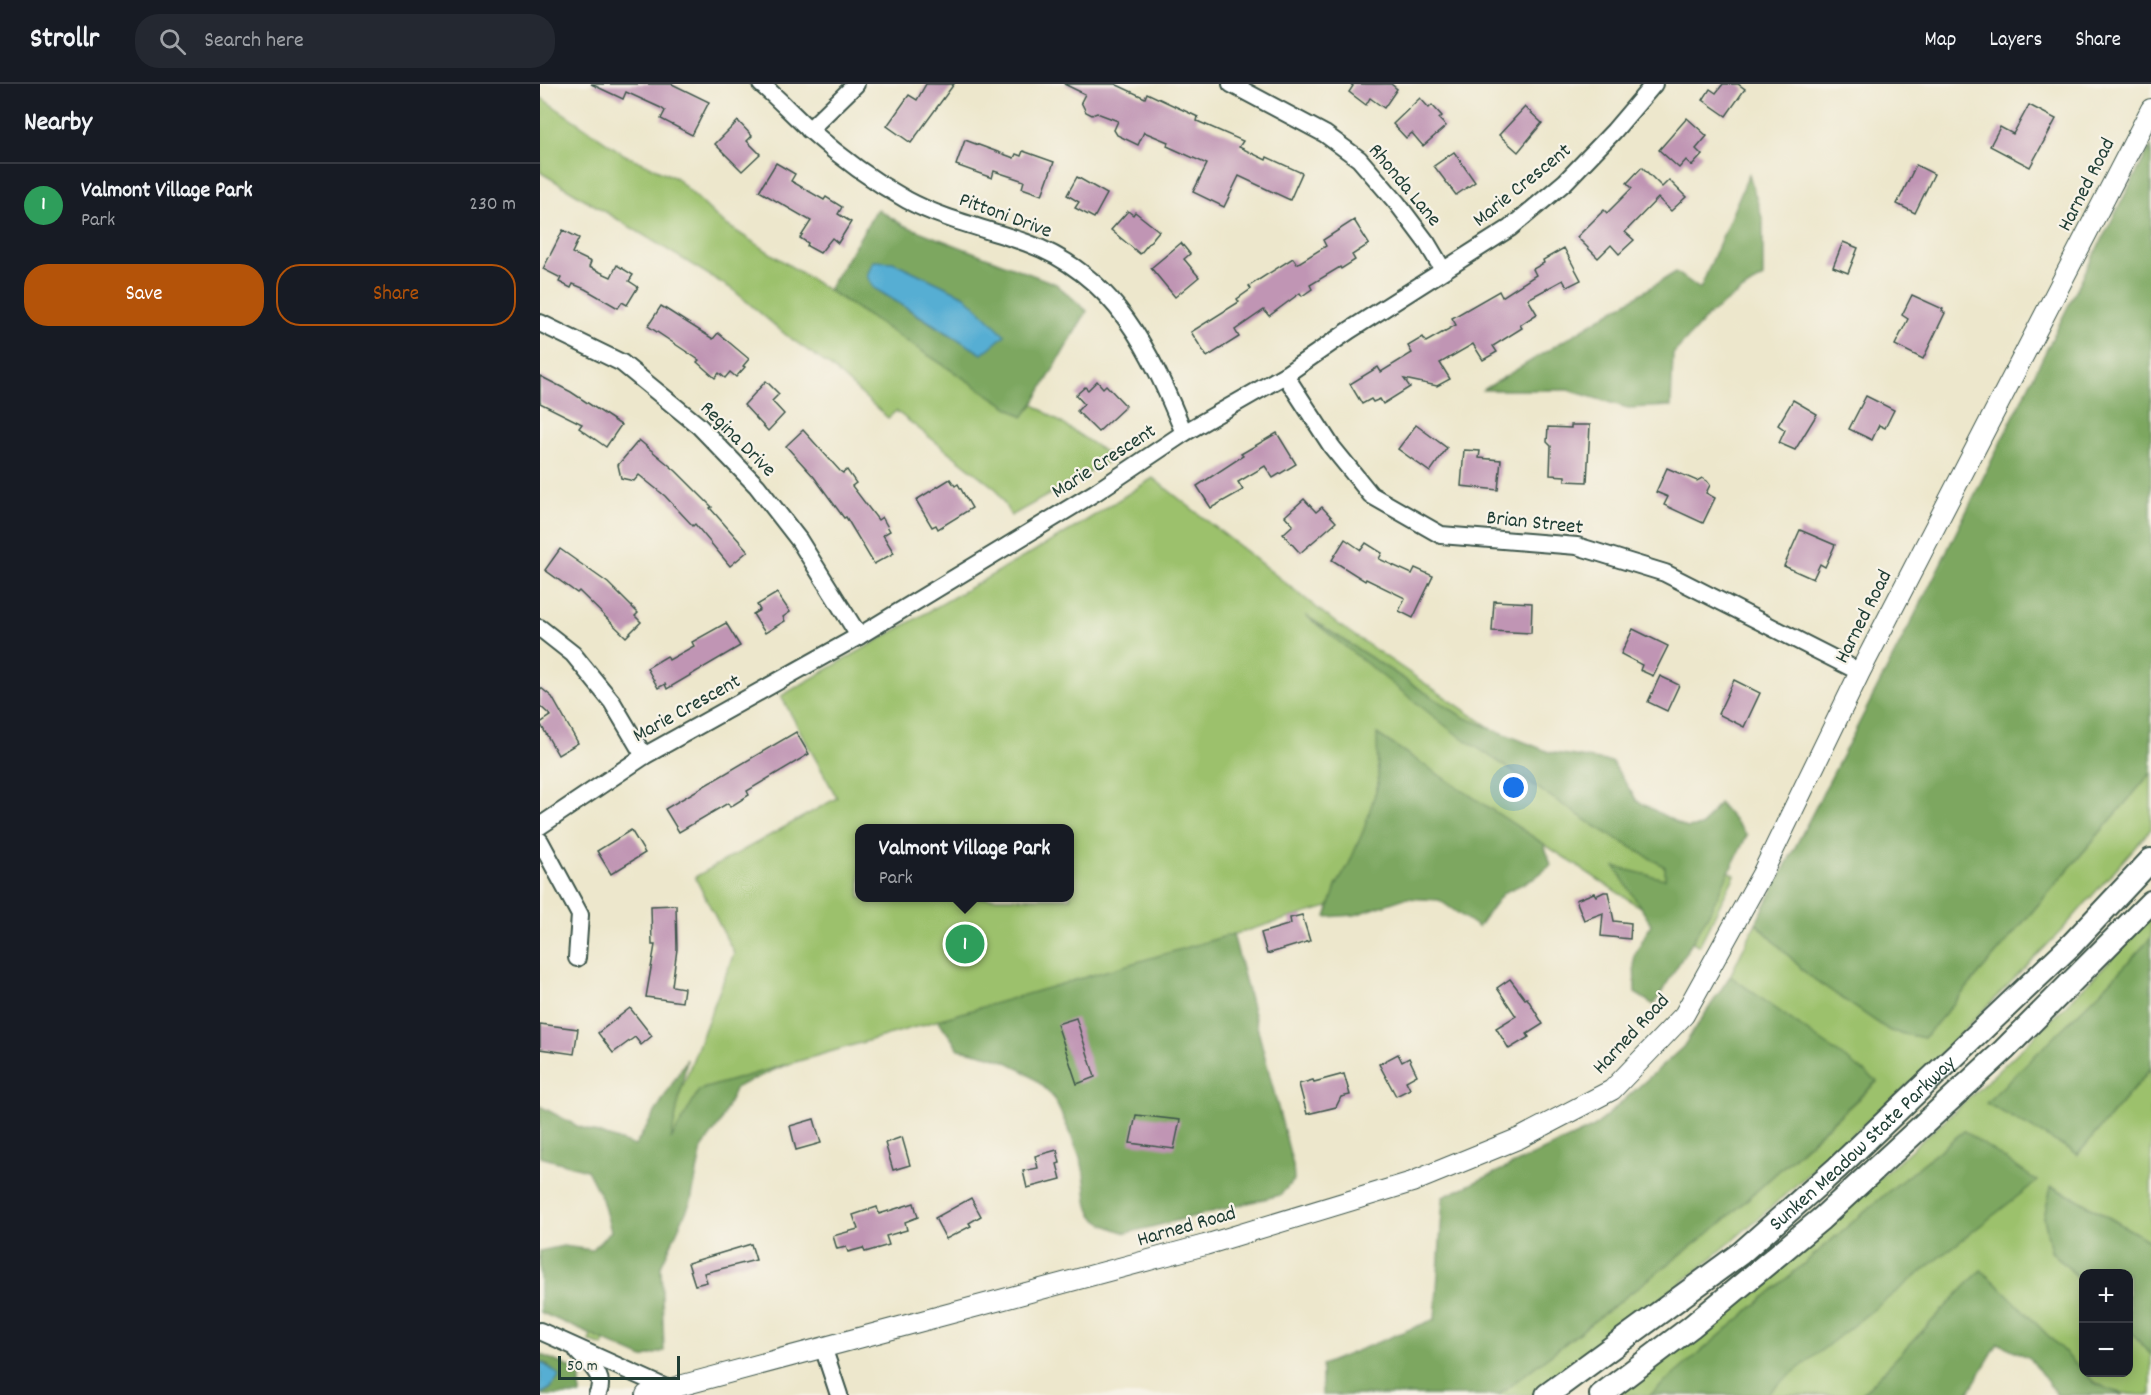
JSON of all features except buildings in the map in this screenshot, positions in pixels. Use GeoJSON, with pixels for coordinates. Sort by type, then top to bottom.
{"type":"FeatureCollection","features":[{"type":"Feature","properties":{"kind":"highway","name":"Sunken Meadow State Parkway"},"geometry":{"type":"LineString","coordinates":[[1547,1395],[1741,1253],[1820,1184],[2071,945],[2151,860]]}},
{"type":"Feature","properties":{"kind":"highway","name":"Sunken Meadow State Parkway"},"geometry":{"type":"LineString","coordinates":[[1601,1395],[1691,1327],[1821,1219],[2004,1050],[2151,902]]}},
{"type":"Feature","properties":{"kind":"main road","name":"Harned Road"},"geometry":{"type":"LineString","coordinates":[[646,1395],[674,1392],[823,1347],[1205,1245],[1412,1182],[1520,1138],[1612,1090],[1684,1015],[1762,874],[1860,672],[2151,109]]}},
{"type":"Feature","properties":{"kind":"street","name":"Pittoni Drive"},"geometry":{"type":"LineString","coordinates":[[761,84],[837,154],[908,201],[942,215],[1030,244],[1065,259],[1092,281],[1118,305],[1159,371],[1184,433]]}},
{"type":"Feature","properties":{"kind":"street"},"geometry":{"type":"LineString","coordinates":[[809,130],[856,84]]}},
{"type":"Feature","properties":{"kind":"street","name":"Rhonda Lane"},"geometry":{"type":"LineString","coordinates":[[1231,84],[1326,134],[1359,159],[1397,203],[1427,243],[1443,270]]}},
{"type":"Feature","properties":{"kind":"street","name":"Marie Crescent"},"geometry":{"type":"LineString","coordinates":[[540,826],[644,756],[859,636],[1096,492],[1184,433],[1285,375],[1350,330],[1510,228],[1565,182],[1614,131],[1654,84]]}},
{"type":"Feature","properties":{"kind":"street","name":"Regina Drive"},"geometry":{"type":"LineString","coordinates":[[540,322],[622,363],[699,426],[758,486],[804,549],[859,636]]}},
{"type":"Feature","properties":{"kind":"street","name":"Brian Street"},"geometry":{"type":"LineString","coordinates":[[1285,375],[1332,447],[1371,495],[1441,535],[1577,546],[1665,573],[1860,672]]}},
{"type":"Feature","properties":{"kind":"street"},"geometry":{"type":"LineString","coordinates":[[540,628],[573,654],[605,694],[644,756]]}},
{"type":"Feature","properties":{"kind":"street"},"geometry":{"type":"LineString","coordinates":[[540,841],[580,915],[577,958]]}},
{"type":"Feature","properties":{"kind":"street"},"geometry":{"type":"LineString","coordinates":[[540,1331],[674,1392]]}},
{"type":"Feature","properties":{"kind":"street"},"geometry":{"type":"LineString","coordinates":[[573,1347],[599,1374],[601,1388],[597,1395]]}},
{"type":"Feature","properties":{"kind":"street"},"geometry":{"type":"LineString","coordinates":[[823,1347],[839,1395]]}},
{"type":"Feature","properties":{"kind":"green space"},"geometry":{"type":"Polygon","coordinates":[[[540,97],[625,155],[676,178],[722,222],[1023,416],[1033,404],[1114,458],[1011,516],[996,489],[896,411],[888,418],[831,367],[786,335],[732,289],[540,172],[540,97]]]}},
{"type":"Feature","properties":{"kind":"green space"},"geometry":{"type":"Polygon","coordinates":[[[2151,145],[2151,773],[1924,1038],[1890,1031],[1808,975],[1756,923],[1924,597],[2087,268],[2151,145]]]}},
{"type":"Feature","properties":{"kind":"green space"},"geometry":{"type":"Polygon","coordinates":[[[1749,174],[1763,221],[1763,277],[1709,315],[1673,354],[1671,406],[1628,408],[1568,390],[1483,390],[1676,272],[1700,289],[1749,174]]]}},
{"type":"Feature","properties":{"kind":"green space"},"geometry":{"type":"Polygon","coordinates":[[[877,209],[903,225],[1056,284],[1087,311],[1033,404],[1023,417],[828,290],[877,209]],[[893,262],[867,276],[874,288],[956,339],[965,296],[893,262]]]}},
{"type":"Feature","properties":{"kind":"green space"},"geometry":{"type":"Polygon","coordinates":[[[1153,478],[1336,623],[1519,747],[1735,875],[1699,946],[1544,844],[699,1090],[603,1346],[589,1341],[734,953],[695,877],[837,798],[781,696],[1076,527],[1153,478]]]}},
{"type":"Feature","properties":{"kind":"green space"},"geometry":{"type":"Polygon","coordinates":[[[1305,615],[1463,717],[1549,752],[1612,762],[1637,801],[1687,828],[1702,826],[1719,803],[1747,835],[1707,917],[1654,1005],[1635,993],[1634,956],[1651,924],[1615,867],[1665,879],[1665,867],[1595,826],[1452,731],[1305,615]]]}},
{"type":"Feature","properties":{"kind":"green space"},"geometry":{"type":"Polygon","coordinates":[[[1377,734],[1544,844],[1551,865],[1533,879],[1503,893],[1478,927],[1439,900],[1405,898],[1355,915],[1326,917],[1336,886],[1348,866],[1364,829],[1378,784],[1377,734]]]}},
{"type":"Feature","properties":{"kind":"green space"},"geometry":{"type":"Polygon","coordinates":[[[2151,773],[2151,829],[2061,931],[1928,1067],[1698,1270],[1533,1395],[1498,1395],[1719,1225],[1877,1082],[1730,976],[1756,923],[1808,975],[1890,1031],[1924,1038],[2151,773]]]}},
{"type":"Feature","properties":{"kind":"green space"},"geometry":{"type":"Polygon","coordinates":[[[2151,916],[2151,938],[2106,986],[2078,1154],[2151,1069],[2151,1242],[2076,1198],[2052,1187],[2044,1217],[2051,1251],[2079,1278],[2079,1368],[1981,1270],[1861,1395],[1767,1395],[1775,1386],[2036,1181],[1964,1131],[1889,1191],[1658,1389],[1650,1395],[1615,1395],[1893,1166],[2026,1045],[2151,916]]]}},
{"type":"Feature","properties":{"kind":"green space"},"geometry":{"type":"Polygon","coordinates":[[[1233,934],[1293,1165],[1294,1180],[1280,1195],[1127,1233],[1099,1222],[1089,1208],[1082,1164],[1052,1096],[1035,1079],[1006,1061],[959,1049],[938,1020],[1233,934]]]}},
{"type":"Feature","properties":{"kind":"green space"},"geometry":{"type":"Polygon","coordinates":[[[2151,938],[2151,1068],[2078,1154],[1986,1103],[2106,986],[2151,938]]]}},
{"type":"Feature","properties":{"kind":"green space"},"geometry":{"type":"Polygon","coordinates":[[[1730,976],[1877,1081],[1719,1225],[1498,1395],[1322,1395],[1322,1365],[1435,1319],[1443,1197],[1594,1127],[1683,1047],[1730,976]]]}},
{"type":"Feature","properties":{"kind":"green space"},"geometry":{"type":"Polygon","coordinates":[[[687,1059],[671,1140],[699,1090],[788,1064],[736,1087],[720,1123],[702,1148],[691,1201],[661,1266],[664,1351],[643,1358],[540,1312],[540,1251],[563,1246],[592,1250],[611,1231],[602,1199],[587,1170],[540,1157],[540,1106],[577,1126],[635,1146],[687,1059]]]}},
{"type":"Feature","properties":{"kind":"green space"},"geometry":{"type":"Polygon","coordinates":[[[1964,1131],[2037,1181],[1767,1395],[1650,1395],[1889,1191],[1964,1131]]]}},
{"type":"Feature","properties":{"kind":"green space"},"geometry":{"type":"Polygon","coordinates":[[[2051,1187],[2075,1198],[2151,1242],[2151,1355],[2133,1335],[2133,1269],[2079,1269],[2079,1278],[2051,1251],[2044,1217],[2051,1187]]]}},
{"type":"Feature","properties":{"kind":"green space"},"geometry":{"type":"Polygon","coordinates":[[[1981,1270],[2079,1367],[2079,1377],[2089,1377],[2095,1383],[2123,1395],[2057,1395],[2030,1358],[1998,1343],[1967,1395],[1861,1395],[1981,1270]]]}},
{"type":"Feature","properties":{"kind":"green space"},"geometry":{"type":"Polygon","coordinates":[[[2133,1334],[2151,1354],[2151,1395],[2115,1392],[2089,1377],[2133,1377],[2133,1334]]]}},
{"type":"Feature","properties":{"kind":"green space"},"geometry":{"type":"Polygon","coordinates":[[[540,1354],[580,1372],[580,1395],[540,1395],[550,1389],[548,1365],[540,1361],[540,1354]]]}},
{"type":"Feature","properties":{"kind":"water"},"geometry":{"type":"Polygon","coordinates":[[[873,261],[893,262],[965,296],[1005,335],[982,354],[874,288],[867,276],[873,261]]]}},
{"type":"Feature","properties":{"kind":"water"},"geometry":{"type":"Polygon","coordinates":[[[540,1361],[560,1376],[550,1389],[540,1394],[540,1361]]]}},
{"type":"Feature","properties":{"kind":"place","name":"Valmont Village Park"},"geometry":{"type":"Point","coordinates":[965,944]}}]}
